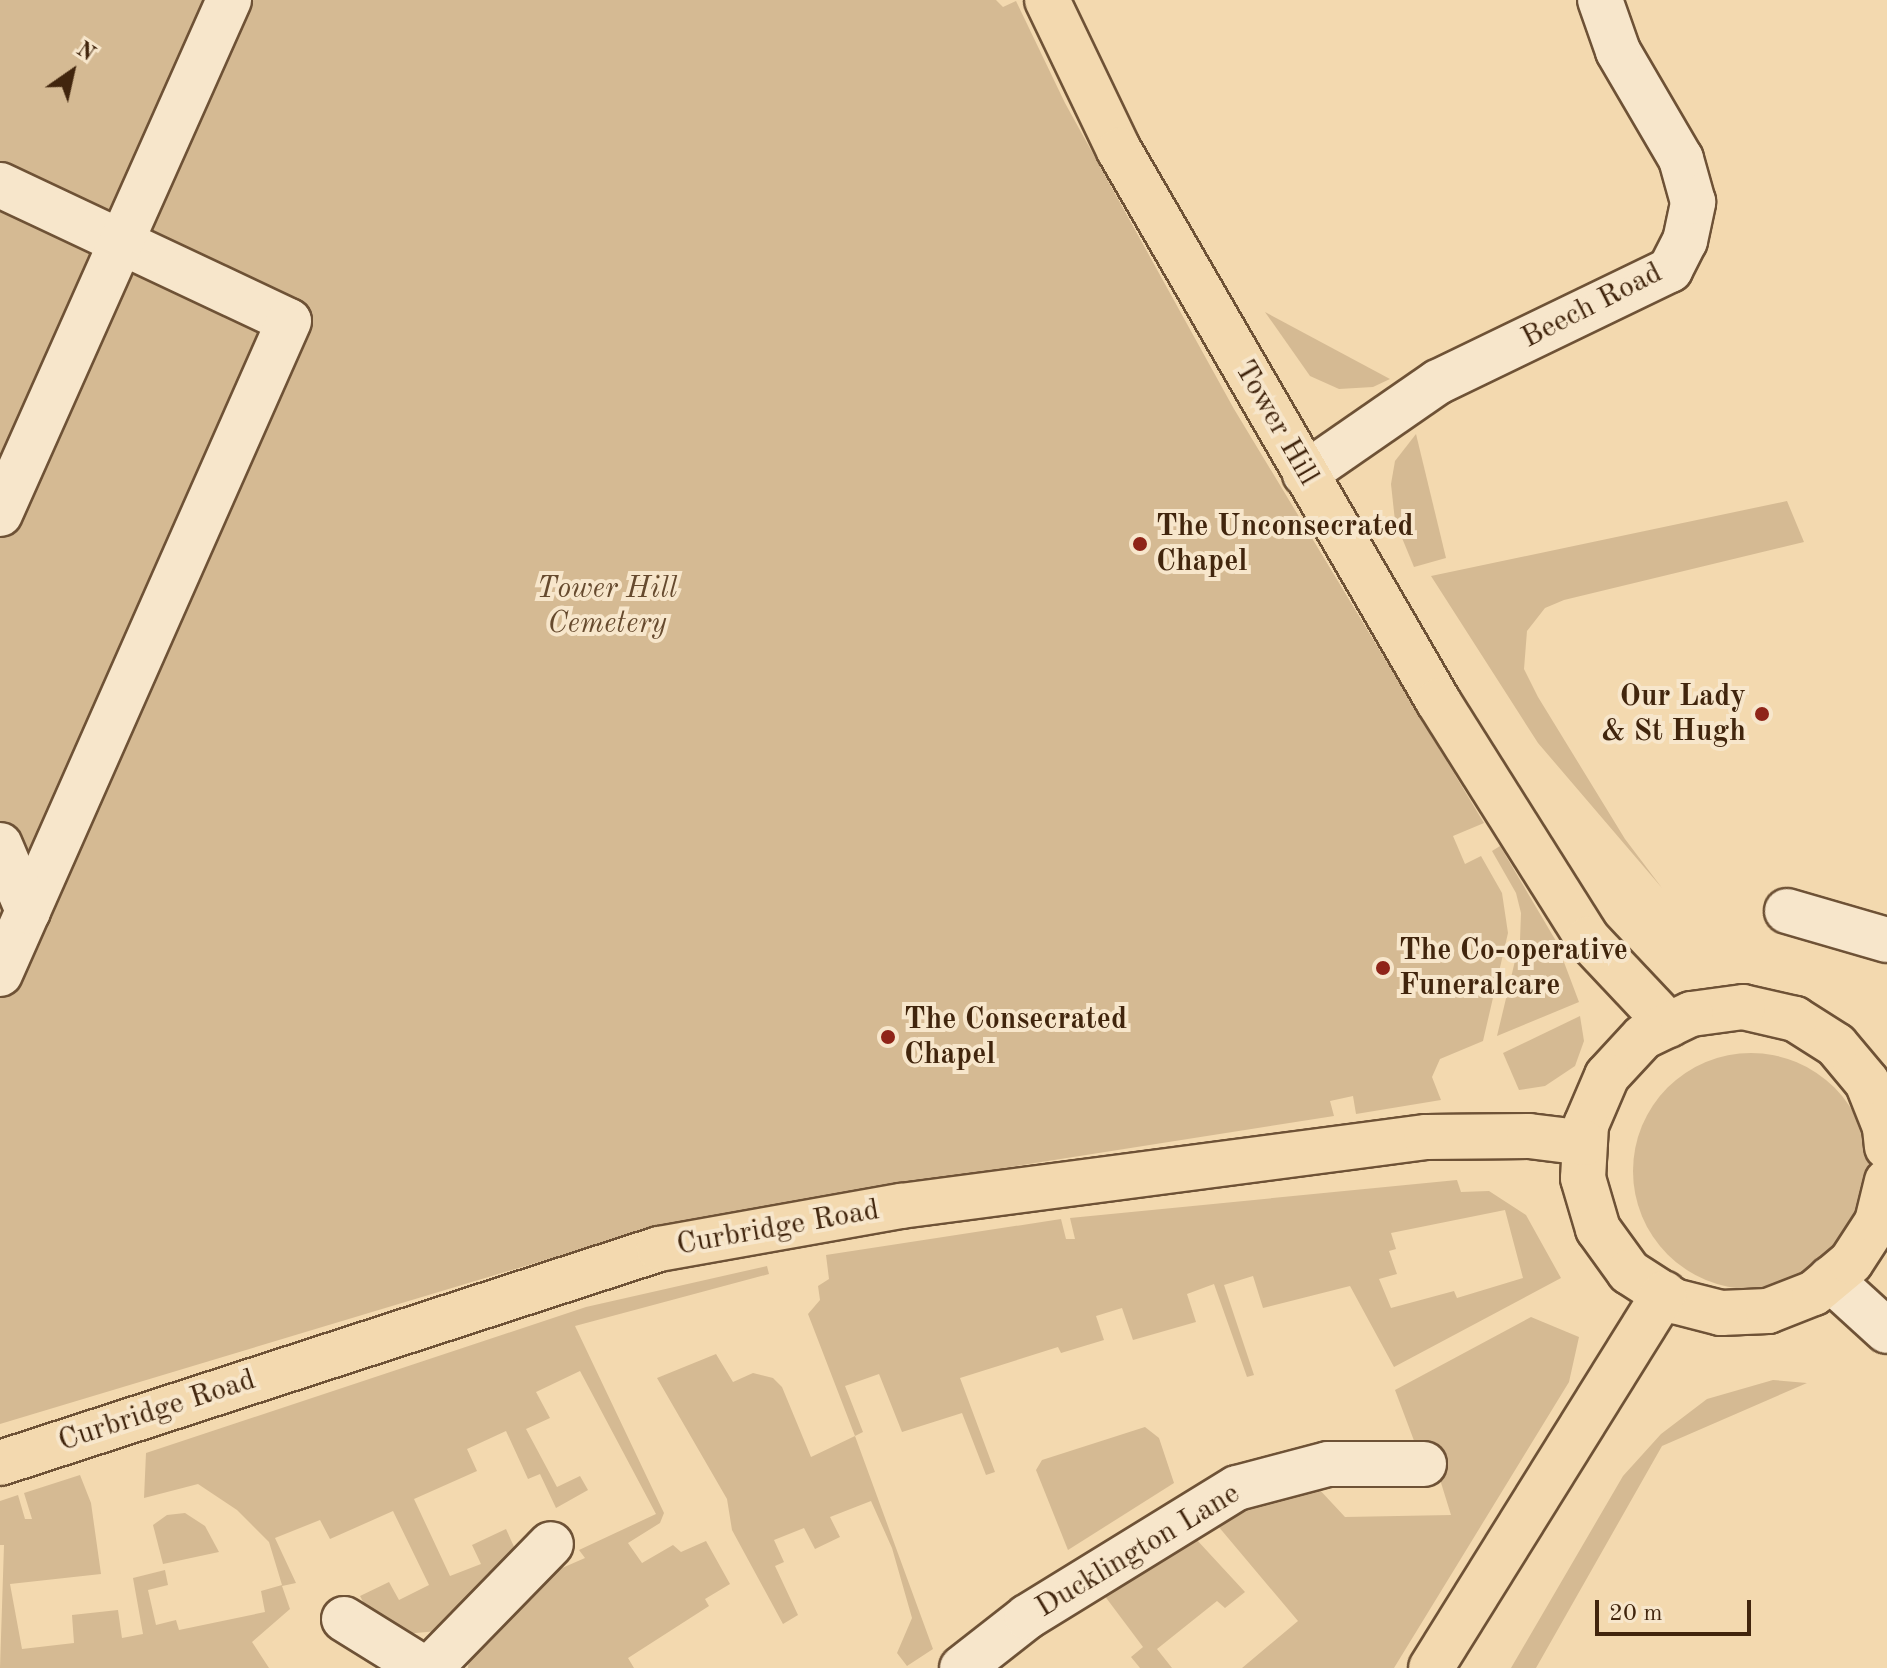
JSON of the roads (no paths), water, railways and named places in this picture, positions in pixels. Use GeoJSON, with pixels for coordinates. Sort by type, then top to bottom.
{"type":"FeatureCollection","features":[{"type":"Feature","properties":{"kind":"main road","name":"Tower Hill"},"geometry":{"type":"LineString","coordinates":[[1047,0],[1119,150],[1305,474],[1588,939],[1669,1025]]}},
{"type":"Feature","properties":{"kind":"main road"},"geometry":{"type":"LineString","coordinates":[[1887,1147],[1885,1127],[1867,1082],[1836,1045],[1795,1019],[1743,1007],[1691,1014],[1643,1037],[1607,1076],[1586,1125],[1583,1178],[1598,1229],[1629,1272],[1664,1294],[1721,1313],[1768,1311],[1814,1293],[1851,1262],[1877,1222],[1887,1181]]}},
{"type":"Feature","properties":{"kind":"main road","name":"Curbridge Road"},"geometry":{"type":"LineString","coordinates":[[0,1463],[659,1249],[901,1206],[1426,1137],[1529,1136],[1585,1143]]}},
{"type":"Feature","properties":{"kind":"main road"},"geometry":{"type":"LineString","coordinates":[[1431,1668],[1664,1294]]}},
{"type":"Feature","properties":{"kind":"street"},"geometry":{"type":"LineString","coordinates":[[0,514],[229,0]]}},
{"type":"Feature","properties":{"kind":"street","name":"Beech Road"},"geometry":{"type":"LineString","coordinates":[[1305,474],[1438,382],[1670,270],[1685,241],[1693,202],[1681,159],[1618,51],[1600,0]]}},
{"type":"Feature","properties":{"kind":"street"},"geometry":{"type":"LineString","coordinates":[[0,185],[289,321],[0,974]]}},
{"type":"Feature","properties":{"kind":"street"},"geometry":{"type":"LineString","coordinates":[[0,845],[28,911]]}},
{"type":"Feature","properties":{"kind":"street"},"geometry":{"type":"LineString","coordinates":[[1787,911],[1887,940]]}},
{"type":"Feature","properties":{"kind":"street"},"geometry":{"type":"LineString","coordinates":[[1830,1279],[1887,1331]]}},
{"type":"Feature","properties":{"kind":"street","name":"Ducklington Lane"},"geometry":{"type":"LineString","coordinates":[[962,1668],[1027,1617],[1237,1488],[1328,1464],[1424,1464]]}},
{"type":"Feature","properties":{"kind":"street"},"geometry":{"type":"LineString","coordinates":[[430,1668],[551,1544]]}},
{"type":"Feature","properties":{"kind":"street"},"geometry":{"type":"LineString","coordinates":[[344,1619],[423,1668]]}},
{"type":"Feature","properties":{"kind":"place","name":"The Unconsecrated Chapel"},"geometry":{"type":"Point","coordinates":[1140,544]}},
{"type":"Feature","properties":{"kind":"place","name":"Our Lady & St Hugh"},"geometry":{"type":"Point","coordinates":[1762,714]}},
{"type":"Feature","properties":{"kind":"place","name":"The Co-operative Funeralcare"},"geometry":{"type":"Point","coordinates":[1383,968]}},
{"type":"Feature","properties":{"kind":"place","name":"The Consecrated Chapel"},"geometry":{"type":"Point","coordinates":[888,1037]}},
{"type":"Feature","properties":{"kind":"park label","name":"Tower Hill Cemetery"},"geometry":{"type":"Point","coordinates":[607,606]}}]}
